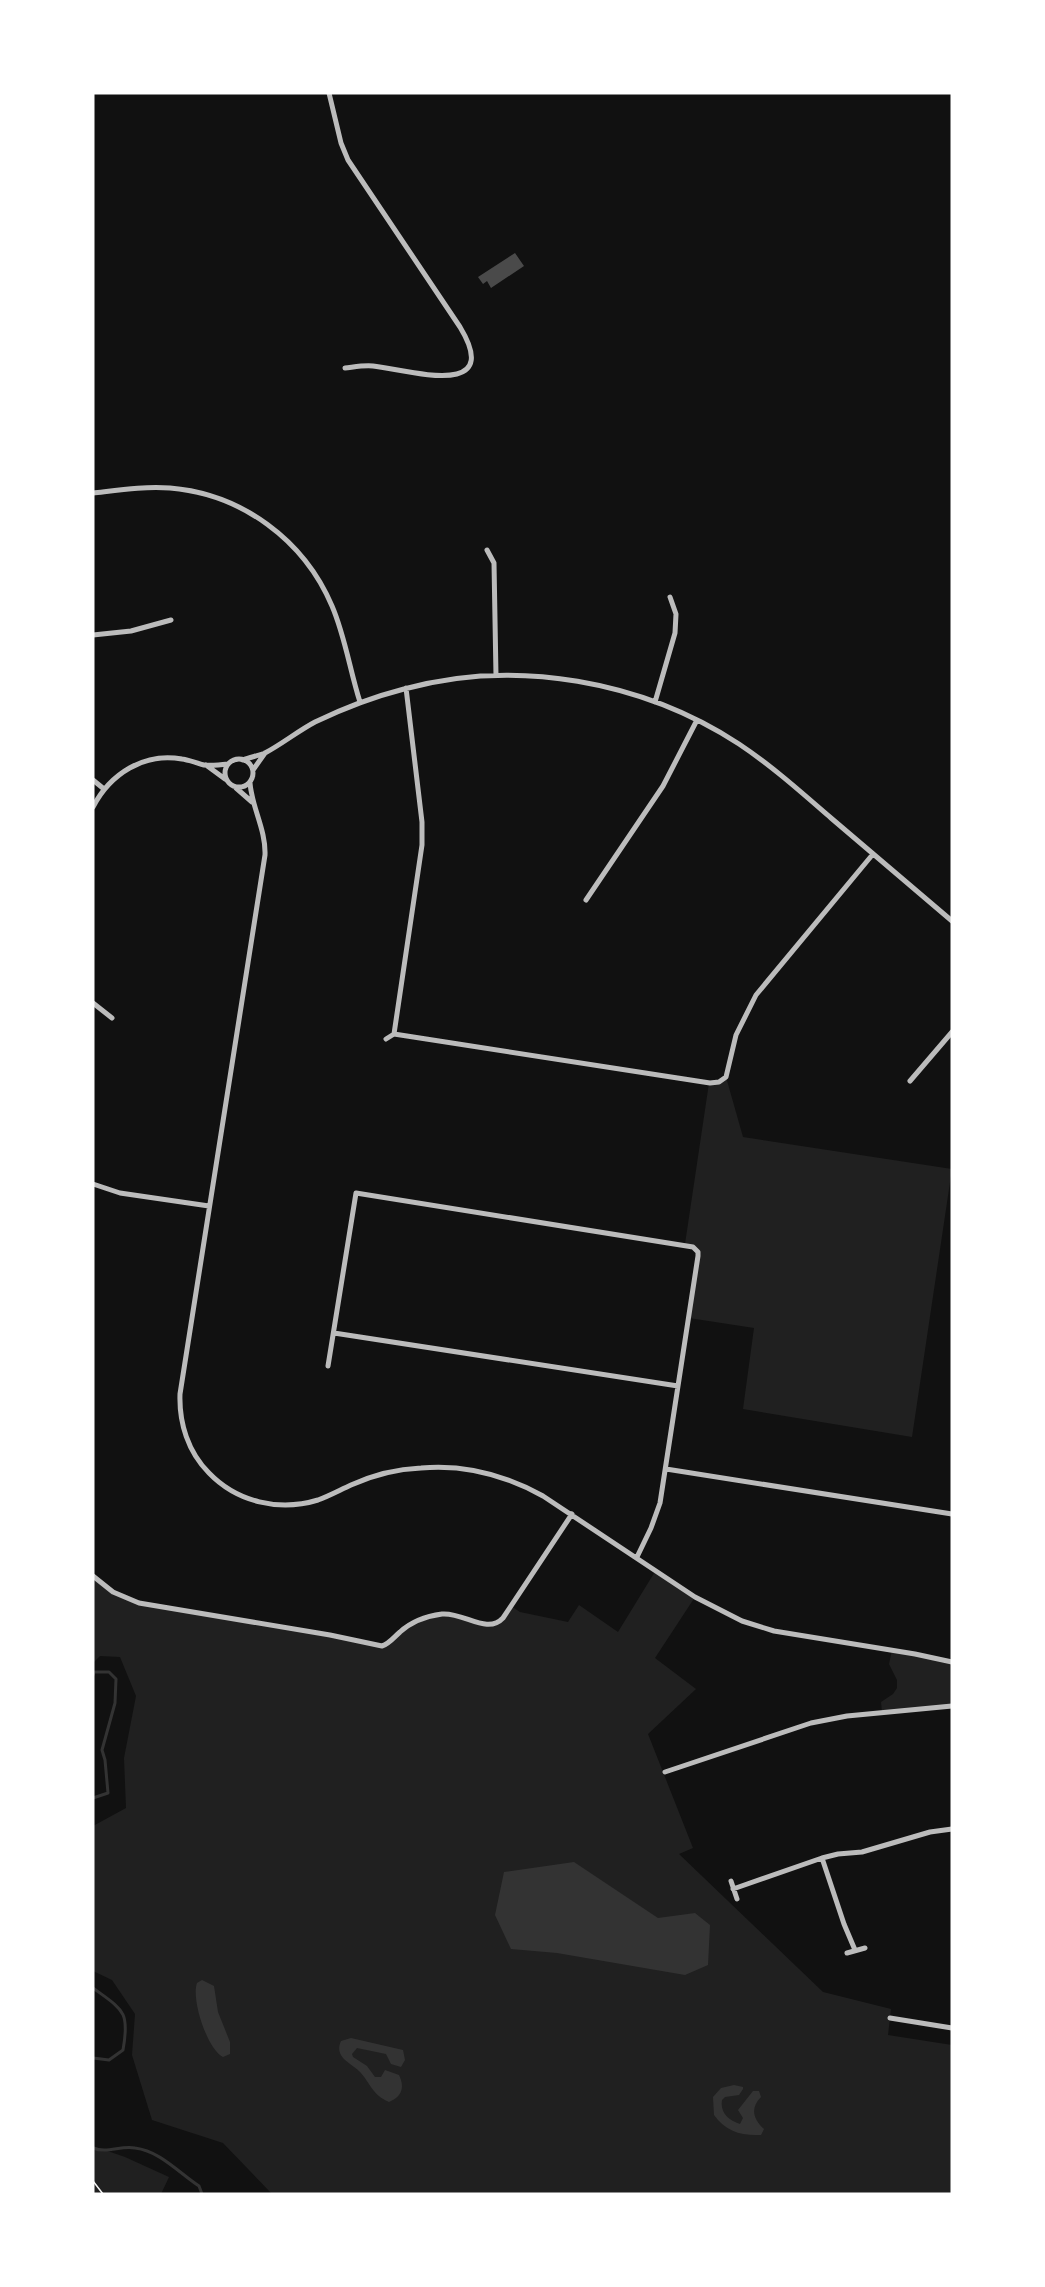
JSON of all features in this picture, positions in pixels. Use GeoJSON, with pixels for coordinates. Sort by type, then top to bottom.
{"type":"FeatureCollection","features":[{"type":"Feature","properties":{"kind":"street"},"geometry":{"type":"LineString","coordinates":[[328,93],[341,143],[348,159],[460,327],[467,339],[472,358],[468,369],[450,376],[369,365],[345,368]]}},
{"type":"Feature","properties":{"kind":"street"},"geometry":{"type":"LineString","coordinates":[[93,493],[142,488],[195,492],[231,503],[267,524],[298,551],[323,587],[334,612],[360,702]]}},
{"type":"Feature","properties":{"kind":"street"},"geometry":{"type":"LineString","coordinates":[[487,550],[494,563],[496,676]]}},
{"type":"Feature","properties":{"kind":"street"},"geometry":{"type":"LineString","coordinates":[[655,702],[675,633],[676,614],[670,597]]}},
{"type":"Feature","properties":{"kind":"street"},"geometry":{"type":"LineString","coordinates":[[93,635],[130,631],[171,620]]}},
{"type":"Feature","properties":{"kind":"street"},"geometry":{"type":"LineString","coordinates":[[93,807],[104,789],[117,776],[144,762],[172,758],[206,765],[228,764],[235,760],[243,760],[265,753],[314,723],[360,702],[406,688],[434,682],[496,676],[538,677],[585,683],[655,702],[697,720],[738,743],[764,761],[952,921]]}},
{"type":"Feature","properties":{"kind":"street"},"geometry":{"type":"LineString","coordinates":[[394,1034],[423,838],[406,688]]}},
{"type":"Feature","properties":{"kind":"street"},"geometry":{"type":"LineString","coordinates":[[586,900],[651,806],[674,768],[697,720]]}},
{"type":"Feature","properties":{"kind":"street"},"geometry":{"type":"LineString","coordinates":[[265,753],[253,770],[250,783],[252,802],[263,832],[265,855],[181,1384],[180,1403],[184,1430],[204,1468],[217,1481],[249,1500],[291,1505],[319,1500],[364,1480],[389,1472],[450,1467],[479,1471],[517,1482],[572,1514],[695,1597],[742,1621],[774,1631],[952,1662]]}},
{"type":"Feature","properties":{"kind":"street"},"geometry":{"type":"LineString","coordinates":[[243,760],[250,764],[253,770]]}},
{"type":"Feature","properties":{"kind":"street"},"geometry":{"type":"LineString","coordinates":[[226,780],[225,771],[228,764]]}},
{"type":"Feature","properties":{"kind":"street"},"geometry":{"type":"LineString","coordinates":[[206,765],[252,802]]}},
{"type":"Feature","properties":{"kind":"street"},"geometry":{"type":"LineString","coordinates":[[93,780],[104,789]]}},
{"type":"Feature","properties":{"kind":"street"},"geometry":{"type":"LineString","coordinates":[[236,788],[246,787],[250,783]]}},
{"type":"Feature","properties":{"kind":"street"},"geometry":{"type":"LineString","coordinates":[[386,1039],[394,1034],[717,1083],[727,1076],[736,1035],[756,995],[873,854]]}},
{"type":"Feature","properties":{"kind":"street"},"geometry":{"type":"LineString","coordinates":[[93,1003],[112,1018]]}},
{"type":"Feature","properties":{"kind":"street"},"geometry":{"type":"LineString","coordinates":[[910,1081],[952,1032]]}},
{"type":"Feature","properties":{"kind":"street"},"geometry":{"type":"LineString","coordinates":[[93,1184],[120,1193],[209,1206]]}},
{"type":"Feature","properties":{"kind":"street"},"geometry":{"type":"LineString","coordinates":[[328,1366],[356,1193],[688,1245],[696,1250],[698,1260],[666,1469],[658,1509],[637,1557]]}},
{"type":"Feature","properties":{"kind":"street"},"geometry":{"type":"LineString","coordinates":[[334,1334],[678,1386]]}},
{"type":"Feature","properties":{"kind":"street"},"geometry":{"type":"LineString","coordinates":[[666,1469],[952,1514]]}},
{"type":"Feature","properties":{"kind":"street"},"geometry":{"type":"LineString","coordinates":[[93,1576],[113,1592],[139,1604],[330,1635],[382,1646],[407,1626],[427,1617],[450,1614],[485,1625],[497,1624],[572,1514]]}},
{"type":"Feature","properties":{"kind":"street"},"geometry":{"type":"LineString","coordinates":[[664,1772],[811,1723],[847,1716],[952,1706]]}},
{"type":"Feature","properties":{"kind":"street"},"geometry":{"type":"LineString","coordinates":[[733,1889],[822,1858],[862,1852],[930,1832],[952,1829]]}},
{"type":"Feature","properties":{"kind":"street"},"geometry":{"type":"LineString","coordinates":[[822,1858],[855,1950]]}},
{"type":"Feature","properties":{"kind":"street"},"geometry":{"type":"LineString","coordinates":[[730,1881],[737,1899]]}},
{"type":"Feature","properties":{"kind":"street"},"geometry":{"type":"LineString","coordinates":[[847,1953],[865,1948]]}},
{"type":"Feature","properties":{"kind":"street"},"geometry":{"type":"LineString","coordinates":[[890,2018],[952,2028]]}},
{"type":"Feature","properties":{"kind":"path"},"geometry":{"type":"LineString","coordinates":[[93,2181],[103,2194]]}},
{"type":"Feature","properties":{"kind":"shaded area"},"geometry":{"type":"Polygon","coordinates":[[[726,1077],[743,1137],[952,1169],[912,1437],[743,1409],[754,1328],[689,1318],[698,1252],[685,1244],[709,1083],[726,1077]]]}},
{"type":"Feature","properties":{"kind":"shaded area"},"geometry":{"type":"Polygon","coordinates":[[[656,1570],[695,1597],[655,1658],[696,1689],[648,1734],[693,1848],[679,1854],[823,1992],[891,2009],[888,2035],[952,2045],[952,2194],[272,2194],[223,2143],[152,2120],[132,2055],[135,2014],[112,1980],[93,1971],[93,1826],[126,1808],[124,1758],[136,1696],[120,1657],[100,1656],[93,1663],[93,1576],[130,1600],[382,1646],[407,1626],[443,1614],[493,1625],[511,1606],[520,1612],[568,1622],[579,1605],[618,1632],[656,1570]]]}},
{"type":"Feature","properties":{"kind":"shaded area"},"geometry":{"type":"Polygon","coordinates":[[[892,1650],[952,1662],[952,1706],[882,1712],[881,1702],[893,1694],[897,1688],[897,1680],[889,1664],[892,1650]]]}},
{"type":"Feature","properties":{"kind":"shaded area"},"geometry":{"type":"Polygon","coordinates":[[[574,1862],[658,1918],[695,1913],[710,1925],[708,1965],[685,1975],[557,1953],[511,1949],[495,1915],[504,1872],[574,1862]]]}},
{"type":"Feature","properties":{"kind":"shaded area"},"geometry":{"type":"Polygon","coordinates":[[[202,1980],[214,1986],[218,2012],[230,2042],[230,2054],[223,2057],[211,2044],[198,2011],[196,1990],[197,1983],[202,1980]]]}},
{"type":"Feature","properties":{"kind":"shaded area"},"geometry":{"type":"Polygon","coordinates":[[[351,2038],[403,2050],[405,2060],[401,2067],[391,2064],[386,2054],[357,2048],[352,2054],[367,2066],[375,2077],[381,2077],[385,2070],[399,2075],[402,2087],[393,2100],[389,2102],[379,2096],[359,2071],[341,2055],[339,2047],[341,2041],[351,2038]]]}},
{"type":"Feature","properties":{"kind":"shaded area"},"geometry":{"type":"Polygon","coordinates":[[[734,2085],[743,2087],[743,2089],[739,2095],[725,2097],[722,2100],[724,2112],[740,2124],[743,2118],[738,2110],[753,2091],[759,2091],[761,2097],[755,2105],[754,2113],[764,2129],[761,2135],[747,2135],[728,2129],[714,2115],[713,2097],[721,2088],[734,2085]]]}},
{"type":"Feature","properties":{"kind":"shaded area"},"geometry":{"type":"Polygon","coordinates":[[[93,2146],[125,2157],[169,2177],[161,2194],[93,2194],[93,2146]]]}},
{"type":"Feature","properties":{"kind":"building"},"geometry":{"type":"Polygon","coordinates":[[[515,253],[524,266],[491,288],[487,281],[483,284],[478,277],[515,253]]]}},
{"type":"Feature","properties":{"kind":"waterway"},"geometry":{"type":"LineString","coordinates":[[93,1675],[94,1672],[109,1672],[116,1679],[115,1703],[102,1750],[108,1793],[93,1798]]}},
{"type":"Feature","properties":{"kind":"waterway"},"geometry":{"type":"LineString","coordinates":[[93,1988],[118,2007],[125,2027],[123,2050],[109,2060],[93,2058]]}},
{"type":"Feature","properties":{"kind":"waterway"},"geometry":{"type":"LineString","coordinates":[[93,2148],[104,2150],[130,2147],[153,2153],[199,2186],[202,2194]]}}]}
